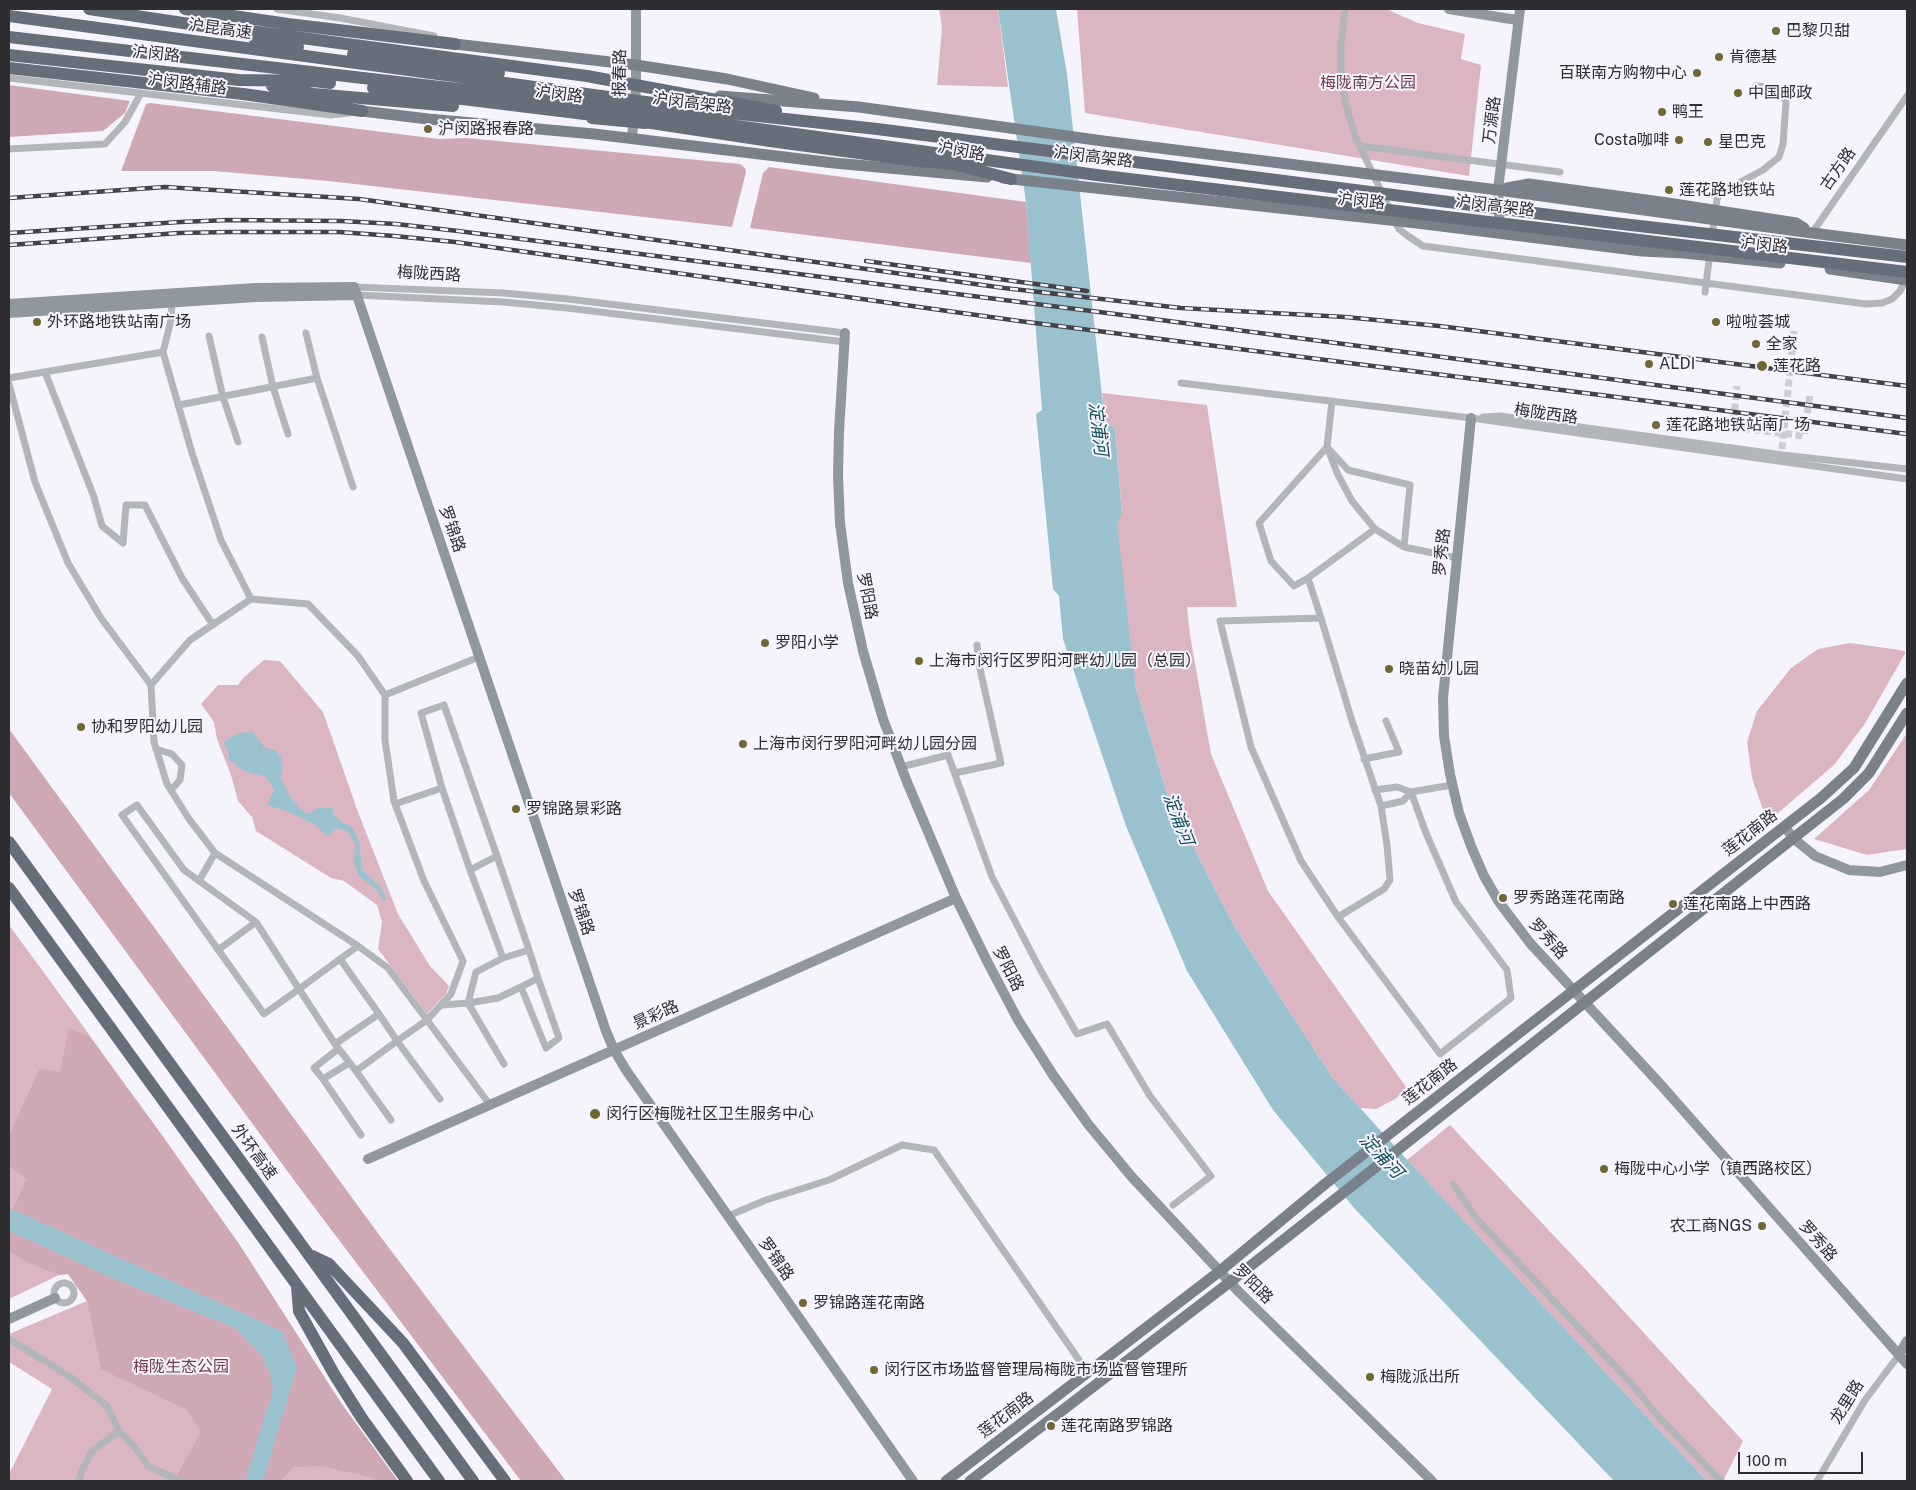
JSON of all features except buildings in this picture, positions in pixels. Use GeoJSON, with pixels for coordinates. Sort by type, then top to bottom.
{"type":"FeatureCollection","features":[{"type":"Feature","properties":{"kind":"highway","name":"沪闵路"},"geometry":{"type":"LineString","coordinates":[[89,9],[204,25],[281,49],[636,89]]}},
{"type":"Feature","properties":{"kind":"highway"},"geometry":{"type":"LineString","coordinates":[[185,9],[288,24],[455,44]]}},
{"type":"Feature","properties":{"kind":"highway"},"geometry":{"type":"LineString","coordinates":[[228,15],[276,34]]}},
{"type":"Feature","properties":{"kind":"highway","name":"沪昆高速"},"geometry":{"type":"LineString","coordinates":[[9,16],[201,42],[281,49]]}},
{"type":"Feature","properties":{"kind":"highway"},"geometry":{"type":"LineString","coordinates":[[204,25],[587,76],[877,129]]}},
{"type":"Feature","properties":{"kind":"highway","name":"沪昆高速"},"geometry":{"type":"LineString","coordinates":[[9,37],[276,67]]}},
{"type":"Feature","properties":{"kind":"highway","name":"沪闵高架路"},"geometry":{"type":"LineString","coordinates":[[281,49],[349,62],[712,112],[877,129],[1614,223],[1907,258]]}},
{"type":"Feature","properties":{"kind":"highway","name":"沪闵路"},"geometry":{"type":"LineString","coordinates":[[9,55],[239,80],[314,80],[633,120],[770,141],[954,164],[1010,179]]}},
{"type":"Feature","properties":{"kind":"highway"},"geometry":{"type":"LineString","coordinates":[[199,59],[314,80]]}},
{"type":"Feature","properties":{"kind":"highway","name":"沪闵高架路"},"geometry":{"type":"LineString","coordinates":[[276,67],[511,95],[1104,176],[1907,272]]}},
{"type":"Feature","properties":{"kind":"highway"},"geometry":{"type":"LineString","coordinates":[[9,68],[243,94],[362,111]]}},
{"type":"Feature","properties":{"kind":"highway"},"geometry":{"type":"LineString","coordinates":[[239,80],[314,94]]}},
{"type":"Feature","properties":{"kind":"highway"},"geometry":{"type":"LineString","coordinates":[[243,94],[348,96],[874,144]]}},
{"type":"Feature","properties":{"kind":"highway","name":"外环高速"},"geometry":{"type":"LineString","coordinates":[[9,842],[471,1478]]}},
{"type":"Feature","properties":{"kind":"highway"},"geometry":{"type":"LineString","coordinates":[[9,888],[439,1481]]}},
{"type":"Feature","properties":{"kind":"highway"},"geometry":{"type":"LineString","coordinates":[[309,1256],[329,1264],[402,1343],[505,1481]]}},
{"type":"Feature","properties":{"kind":"highway"},"geometry":{"type":"LineString","coordinates":[[296,1285],[299,1311],[334,1374],[361,1417],[407,1481]]}},
{"type":"Feature","properties":{"kind":"main road"},"geometry":{"type":"LineString","coordinates":[[455,44],[636,65],[727,79],[859,107]]}},
{"type":"Feature","properties":{"kind":"main road","name":"沪闵路"},"geometry":{"type":"LineString","coordinates":[[636,89],[859,107],[1103,141],[1498,190],[1530,184],[1796,223],[1812,233],[1907,245]]}},
{"type":"Feature","properties":{"kind":"main road"},"geometry":{"type":"LineString","coordinates":[[362,111],[632,138],[834,163],[1010,179]]}},
{"type":"Feature","properties":{"kind":"main road","name":"沪闵路"},"geometry":{"type":"LineString","coordinates":[[1010,179],[1416,223],[1500,235],[1642,251],[1684,253],[1806,265],[1907,279]]}},
{"type":"Feature","properties":{"kind":"main road","name":"莲花南路"},"geometry":{"type":"LineString","coordinates":[[946,1481],[1220,1271],[1325,1184],[1821,798],[1854,768],[1907,683]]}},
{"type":"Feature","properties":{"kind":"main road","name":"莲花南路"},"geometry":{"type":"LineString","coordinates":[[970,1481],[1230,1282],[1843,799],[1869,773],[1907,713]]}},
{"type":"Feature","properties":{"kind":"street"},"geometry":{"type":"LineString","coordinates":[[277,9],[340,18],[432,35],[455,44]]}},
{"type":"Feature","properties":{"kind":"street","name":"报春路"},"geometry":{"type":"LineString","coordinates":[[632,138],[636,89],[636,9]]}},
{"type":"Feature","properties":{"kind":"street"},"geometry":{"type":"LineString","coordinates":[[1345,9],[1341,43],[1346,105],[1360,146],[1399,228],[1423,246],[1866,304],[1882,303],[1892,299],[1900,291],[1907,279]]}},
{"type":"Feature","properties":{"kind":"street"},"geometry":{"type":"LineString","coordinates":[[1449,9],[1517,20]]}},
{"type":"Feature","properties":{"kind":"street","name":"万源路"},"geometry":{"type":"LineString","coordinates":[[1500,235],[1498,190],[1508,119],[1517,20],[1520,9]]}},
{"type":"Feature","properties":{"kind":"street","name":"沪闵路辅路"},"geometry":{"type":"LineString","coordinates":[[9,78],[331,115],[362,111]]}},
{"type":"Feature","properties":{"kind":"street"},"geometry":{"type":"LineString","coordinates":[[1705,292],[1717,199],[1722,192],[1763,170],[1779,157],[1783,144],[1786,102],[1777,88],[1756,86]]}},
{"type":"Feature","properties":{"kind":"street"},"geometry":{"type":"LineString","coordinates":[[9,150],[105,144],[125,122],[141,93]]}},
{"type":"Feature","properties":{"kind":"street","name":"古方路"},"geometry":{"type":"LineString","coordinates":[[1806,265],[1812,233],[1907,96]]}},
{"type":"Feature","properties":{"kind":"street"},"geometry":{"type":"LineString","coordinates":[[1360,146],[1560,172]]}},
{"type":"Feature","properties":{"kind":"street","name":"梅陇西路"},"geometry":{"type":"LineString","coordinates":[[9,304],[255,288],[504,293],[744,321],[845,338]]}},
{"type":"Feature","properties":{"kind":"street","name":"梅陇西路"},"geometry":{"type":"LineString","coordinates":[[9,313],[356,291],[503,302],[744,330],[845,338]]}},
{"type":"Feature","properties":{"kind":"street","name":"罗锦路"},"geometry":{"type":"LineString","coordinates":[[356,291],[614,1050],[626,1070],[913,1481]]}},
{"type":"Feature","properties":{"kind":"street"},"geometry":{"type":"LineString","coordinates":[[172,302],[171,320],[163,352],[192,453],[221,540],[251,599]]}},
{"type":"Feature","properties":{"kind":"street"},"geometry":{"type":"LineString","coordinates":[[306,333],[317,378],[353,487]]}},
{"type":"Feature","properties":{"kind":"street"},"geometry":{"type":"LineString","coordinates":[[209,336],[223,397],[238,442]]}},
{"type":"Feature","properties":{"kind":"street"},"geometry":{"type":"LineString","coordinates":[[262,336],[273,387],[288,434]]}},
{"type":"Feature","properties":{"kind":"street","name":"罗阳路"},"geometry":{"type":"LineString","coordinates":[[845,338],[838,475],[840,523],[848,584],[863,651],[883,719],[901,767],[956,898],[1014,1012],[1053,1076],[1088,1124],[1131,1176],[1230,1282],[1432,1481]]}},
{"type":"Feature","properties":{"kind":"street"},"geometry":{"type":"LineString","coordinates":[[9,378],[163,352]]}},
{"type":"Feature","properties":{"kind":"street"},"geometry":{"type":"LineString","coordinates":[[45,372],[94,497],[102,526],[123,543],[126,505],[145,505],[182,578],[213,625]]}},
{"type":"Feature","properties":{"kind":"street"},"geometry":{"type":"LineString","coordinates":[[179,406],[317,378]]}},
{"type":"Feature","properties":{"kind":"street","name":"梅陇西路"},"geometry":{"type":"LineString","coordinates":[[1181,383],[1470,418],[1907,479]]}},
{"type":"Feature","properties":{"kind":"street"},"geometry":{"type":"LineString","coordinates":[[9,384],[35,482],[68,563],[101,618],[151,685],[154,742],[167,784],[189,819],[215,853],[358,946],[388,968],[490,1105]]}},
{"type":"Feature","properties":{"kind":"street"},"geometry":{"type":"LineString","coordinates":[[1332,402],[1328,447],[1338,476],[1352,501],[1375,529],[1404,547],[1457,558]]}},
{"type":"Feature","properties":{"kind":"street"},"geometry":{"type":"LineString","coordinates":[[1470,418],[1500,416],[1783,455],[1907,469]]}},
{"type":"Feature","properties":{"kind":"street","name":"罗秀路"},"geometry":{"type":"LineString","coordinates":[[1470,418],[1443,698],[1444,736],[1452,785],[1459,813],[1484,876],[1499,902],[1530,943],[1661,1085],[1907,1364]]}},
{"type":"Feature","properties":{"kind":"street"},"geometry":{"type":"LineString","coordinates":[[1328,447],[1348,470],[1410,485],[1404,547]]}},
{"type":"Feature","properties":{"kind":"street"},"geometry":{"type":"LineString","coordinates":[[1328,447],[1259,523],[1271,561],[1294,586],[1308,578],[1375,529]]}},
{"type":"Feature","properties":{"kind":"street"},"geometry":{"type":"LineString","coordinates":[[1308,578],[1380,806],[1387,845],[1390,880],[1384,889],[1338,917]]}},
{"type":"Feature","properties":{"kind":"street"},"geometry":{"type":"LineString","coordinates":[[151,685],[190,640],[251,599],[308,604],[358,656],[385,695],[386,740],[395,804],[424,880],[463,960],[451,994],[442,1005],[426,1020],[356,1071]]}},
{"type":"Feature","properties":{"kind":"street"},"geometry":{"type":"LineString","coordinates":[[1321,618],[1220,622],[1251,747],[1301,861],[1338,917],[1440,1054],[1511,998],[1508,970],[1456,902],[1426,833],[1411,792]]}},
{"type":"Feature","properties":{"kind":"street"},"geometry":{"type":"LineString","coordinates":[[955,773],[1001,763],[980,669],[977,645]]}},
{"type":"Feature","properties":{"kind":"street"},"geometry":{"type":"LineString","coordinates":[[385,695],[479,657]]}},
{"type":"Feature","properties":{"kind":"street"},"geometry":{"type":"LineString","coordinates":[[502,958],[442,788],[421,713],[444,705],[559,1038],[546,1048],[521,987]]}},
{"type":"Feature","properties":{"kind":"street"},"geometry":{"type":"LineString","coordinates":[[1364,759],[1399,752],[1386,721]]}},
{"type":"Feature","properties":{"kind":"street"},"geometry":{"type":"LineString","coordinates":[[156,749],[172,754],[182,765],[180,780],[171,790]]}},
{"type":"Feature","properties":{"kind":"street"},"geometry":{"type":"LineString","coordinates":[[901,767],[948,756],[992,877],[1041,972],[1077,1034],[1106,1024],[1150,1096],[1211,1176],[1173,1205]]}},
{"type":"Feature","properties":{"kind":"street"},"geometry":{"type":"LineString","coordinates":[[1375,790],[1397,787],[1411,792],[1452,785]]}},
{"type":"Feature","properties":{"kind":"street"},"geometry":{"type":"LineString","coordinates":[[395,804],[442,788]]}},
{"type":"Feature","properties":{"kind":"street"},"geometry":{"type":"LineString","coordinates":[[1380,806],[1403,801],[1411,792]]}},
{"type":"Feature","properties":{"kind":"street"},"geometry":{"type":"LineString","coordinates":[[358,946],[299,988],[264,1014],[122,815],[138,805],[184,870],[256,922],[299,988],[336,1046],[391,1120]]}},
{"type":"Feature","properties":{"kind":"street"},"geometry":{"type":"LineString","coordinates":[[1784,826],[1793,838],[1815,856],[1849,870],[1880,872],[1907,865]]}},
{"type":"Feature","properties":{"kind":"street"},"geometry":{"type":"LineString","coordinates":[[199,881],[215,853]]}},
{"type":"Feature","properties":{"kind":"street"},"geometry":{"type":"LineString","coordinates":[[470,870],[497,856]]}},
{"type":"Feature","properties":{"kind":"street","name":"景彩路"},"geometry":{"type":"LineString","coordinates":[[368,1159],[956,898]]}},
{"type":"Feature","properties":{"kind":"street"},"geometry":{"type":"LineString","coordinates":[[218,950],[256,922]]}},
{"type":"Feature","properties":{"kind":"street"},"geometry":{"type":"LineString","coordinates":[[504,1064],[468,1003],[476,972],[502,958],[529,950]]}},
{"type":"Feature","properties":{"kind":"street"},"geometry":{"type":"LineString","coordinates":[[340,959],[440,1099]]}},
{"type":"Feature","properties":{"kind":"street"},"geometry":{"type":"LineString","coordinates":[[442,1005],[498,998],[538,978]]}},
{"type":"Feature","properties":{"kind":"street"},"geometry":{"type":"LineString","coordinates":[[361,1135],[314,1068],[336,1046],[379,1014]]}},
{"type":"Feature","properties":{"kind":"street"},"geometry":{"type":"LineString","coordinates":[[323,1079],[349,1063]]}},
{"type":"Feature","properties":{"kind":"street"},"geometry":{"type":"LineString","coordinates":[[728,1216],[766,1200],[829,1180],[902,1145],[934,1150],[1088,1373]]}},
{"type":"Feature","properties":{"kind":"street"},"geometry":{"type":"LineString","coordinates":[[1453,1184],[1477,1219],[1630,1382],[1658,1416],[1721,1481]]}},
{"type":"Feature","properties":{"kind":"street"},"geometry":{"type":"LineString","coordinates":[[9,1319],[55,1298]]}},
{"type":"Feature","properties":{"kind":"street"},"geometry":{"type":"LineString","coordinates":[[9,1339],[70,1376],[107,1406],[119,1430],[134,1446],[148,1466],[180,1481]]}},
{"type":"Feature","properties":{"kind":"street","name":"龙里路"},"geometry":{"type":"LineString","coordinates":[[1816,1481],[1865,1400],[1899,1355],[1907,1341]]}},
{"type":"Feature","properties":{"kind":"street"},"geometry":{"type":"LineString","coordinates":[[79,1481],[81,1472],[92,1451],[119,1430]]}},
{"type":"Feature","properties":{"kind":"green space"},"geometry":{"type":"Polygon","coordinates":[[[939,9],[998,9],[1008,87],[937,85],[942,28],[939,9]]]}},
{"type":"Feature","properties":{"kind":"green space","name":"梅陇南方公园"},"geometry":{"type":"Polygon","coordinates":[[[1077,9],[1386,9],[1418,23],[1465,34],[1461,59],[1481,65],[1469,176],[1085,113],[1077,9]]]}},
{"type":"Feature","properties":{"kind":"green space"},"geometry":{"type":"Polygon","coordinates":[[[9,85],[130,101],[125,113],[103,131],[9,137],[9,85]]]}},
{"type":"Feature","properties":{"kind":"green space"},"geometry":{"type":"Polygon","coordinates":[[[146,104],[439,139],[466,138],[740,164],[745,168],[746,172],[732,227],[328,181],[214,171],[121,171],[146,104]]]}},
{"type":"Feature","properties":{"kind":"green space"},"geometry":{"type":"Polygon","coordinates":[[[769,167],[1026,202],[1031,263],[750,228],[763,173],[769,167]]]}},
{"type":"Feature","properties":{"kind":"green space"},"geometry":{"type":"Polygon","coordinates":[[[1102,393],[1207,405],[1237,607],[1187,607],[1190,635],[1211,754],[1268,891],[1406,1087],[1397,1098],[1376,1109],[1360,1108],[1332,1077],[1234,926],[1168,797],[1136,688],[1116,522],[1122,514],[1115,428],[1105,423],[1102,393]]]}},
{"type":"Feature","properties":{"kind":"green space"},"geometry":{"type":"Polygon","coordinates":[[[1850,643],[1906,652],[1864,725],[1834,765],[1771,819],[1762,807],[1752,778],[1747,742],[1757,711],[1791,668],[1818,649],[1850,643]]]}},
{"type":"Feature","properties":{"kind":"green space"},"geometry":{"type":"Polygon","coordinates":[[[264,660],[280,661],[323,712],[358,812],[398,914],[430,966],[449,986],[446,994],[427,1014],[378,949],[382,922],[377,905],[344,881],[331,878],[256,831],[252,817],[238,801],[231,775],[217,739],[214,722],[201,704],[218,685],[238,685],[243,678],[264,660]]]}},
{"type":"Feature","properties":{"kind":"green space"},"geometry":{"type":"Polygon","coordinates":[[[9,729],[380,1236],[566,1481],[521,1481],[302,1191],[9,793],[9,729]]]}},
{"type":"Feature","properties":{"kind":"green space"},"geometry":{"type":"Polygon","coordinates":[[[1907,733],[1907,849],[1867,855],[1814,839],[1869,790],[1907,733]]]}},
{"type":"Feature","properties":{"kind":"green space","name":"梅陇生态公园"},"geometry":{"type":"Polygon","coordinates":[[[9,925],[239,1244],[341,1403],[398,1481],[9,1481],[9,1474],[52,1389],[9,1362],[9,1334],[87,1301],[68,1274],[59,1275],[9,1299],[9,925]]]}},
{"type":"Feature","properties":{"kind":"green space","name":"梅陇生态公园"},"geometry":{"type":"Polygon","coordinates":[[[69,1028],[90,1037],[154,1124],[239,1244],[341,1403],[398,1481],[377,1481],[374,1478],[320,1466],[294,1467],[280,1481],[174,1481],[201,1432],[187,1410],[101,1369],[87,1301],[68,1274],[59,1275],[26,1262],[9,1251],[9,1219],[26,1179],[9,1166],[9,1136],[40,1068],[60,1072],[69,1028]]]}},
{"type":"Feature","properties":{"kind":"green space"},"geometry":{"type":"Polygon","coordinates":[[[1450,1125],[1743,1441],[1723,1481],[1707,1481],[1407,1160],[1450,1125]]]}},
{"type":"Feature","properties":{"kind":"water","name":"淀浦河"},"geometry":{"type":"Polygon","coordinates":[[[998,9],[1056,9],[1067,74],[1105,423],[1115,428],[1122,514],[1117,523],[1136,688],[1168,797],[1234,926],[1332,1077],[1707,1481],[1614,1481],[1355,1209],[1273,1110],[1187,971],[1126,826],[1063,639],[1059,596],[1053,589],[1036,414],[1042,410],[1026,202],[998,9]]]}},
{"type":"Feature","properties":{"kind":"water"},"geometry":{"type":"Polygon","coordinates":[[[253,732],[264,747],[275,750],[281,756],[283,768],[281,778],[289,795],[300,809],[309,814],[317,808],[333,808],[333,814],[353,828],[359,841],[362,870],[380,886],[387,899],[383,901],[377,890],[358,875],[354,863],[355,843],[347,831],[337,828],[327,836],[314,824],[289,812],[267,805],[274,790],[266,777],[244,771],[228,759],[229,752],[223,742],[238,733],[253,732]]]}},
{"type":"Feature","properties":{"kind":"water"},"geometry":{"type":"Polygon","coordinates":[[[9,1208],[282,1331],[297,1367],[263,1481],[245,1481],[273,1390],[270,1373],[262,1356],[235,1328],[119,1281],[9,1231],[9,1208]]]}},
{"type":"Feature","properties":{"kind":"tunnel"},"geometry":{"type":"LineString","coordinates":[[1782,449],[1794,331]]}},
{"type":"Feature","properties":{"kind":"tunnel"},"geometry":{"type":"LineString","coordinates":[[1718,426],[1733,427],[1737,386]]}},
{"type":"Feature","properties":{"kind":"tunnel"},"geometry":{"type":"LineString","coordinates":[[1733,427],[1804,436],[1810,395]]}},
{"type":"Feature","properties":{"kind":"railway"},"geometry":{"type":"LineString","coordinates":[[9,198],[165,187],[359,199],[1004,288],[1181,308],[1345,317],[1439,326],[1907,386]]}},
{"type":"Feature","properties":{"kind":"railway"},"geometry":{"type":"LineString","coordinates":[[9,233],[229,220],[341,221],[396,224],[1115,314],[1907,418]]}},
{"type":"Feature","properties":{"kind":"railway"},"geometry":{"type":"LineString","coordinates":[[9,245],[179,233],[229,232],[339,232],[455,242],[1019,321],[1907,434]]}},
{"type":"Feature","properties":{"kind":"railway"},"geometry":{"type":"LineString","coordinates":[[866,261],[1087,291]]}},
{"type":"Feature","properties":{"kind":"place","name":"巴黎贝甜"},"geometry":{"type":"Point","coordinates":[1776,31]}},
{"type":"Feature","properties":{"kind":"place","name":"肯德基"},"geometry":{"type":"Point","coordinates":[1719,57]}},
{"type":"Feature","properties":{"kind":"place","name":"百联南方购物中心"},"geometry":{"type":"Point","coordinates":[1697,73]}},
{"type":"Feature","properties":{"kind":"place","name":"中国邮政"},"geometry":{"type":"Point","coordinates":[1738,93]}},
{"type":"Feature","properties":{"kind":"place","name":"鸭王"},"geometry":{"type":"Point","coordinates":[1662,112]}},
{"type":"Feature","properties":{"kind":"place","name":"沪闵路报春路"},"geometry":{"type":"Point","coordinates":[428,129]}},
{"type":"Feature","properties":{"kind":"place","name":"Costa咖啡"},"geometry":{"type":"Point","coordinates":[1679,140]}},
{"type":"Feature","properties":{"kind":"place","name":"星巴克"},"geometry":{"type":"Point","coordinates":[1708,142]}},
{"type":"Feature","properties":{"kind":"place","name":"莲花路地铁站"},"geometry":{"type":"Point","coordinates":[1669,190]}},
{"type":"Feature","properties":{"kind":"place","name":"外环路地铁站南广场"},"geometry":{"type":"Point","coordinates":[37,322]}},
{"type":"Feature","properties":{"kind":"place","name":"啦啦荟城"},"geometry":{"type":"Point","coordinates":[1716,322]}},
{"type":"Feature","properties":{"kind":"place","name":"全家"},"geometry":{"type":"Point","coordinates":[1756,344]}},
{"type":"Feature","properties":{"kind":"place","name":"ALDI"},"geometry":{"type":"Point","coordinates":[1649,364]}},
{"type":"Feature","properties":{"kind":"place","name":"莲花路"},"geometry":{"type":"Point","coordinates":[1762,366]}},
{"type":"Feature","properties":{"kind":"place","name":"莲花路地铁站南广场"},"geometry":{"type":"Point","coordinates":[1656,425]}},
{"type":"Feature","properties":{"kind":"place","name":"罗阳小学"},"geometry":{"type":"Point","coordinates":[765,643]}},
{"type":"Feature","properties":{"kind":"place","name":"上海市闵行区罗阳河畔幼儿园（总园）"},"geometry":{"type":"Point","coordinates":[919,661]}},
{"type":"Feature","properties":{"kind":"place","name":"晓苗幼儿园"},"geometry":{"type":"Point","coordinates":[1389,669]}},
{"type":"Feature","properties":{"kind":"place","name":"协和罗阳幼儿园"},"geometry":{"type":"Point","coordinates":[81,727]}},
{"type":"Feature","properties":{"kind":"place","name":"上海市闵行罗阳河畔幼儿园分园"},"geometry":{"type":"Point","coordinates":[743,744]}},
{"type":"Feature","properties":{"kind":"place","name":"罗锦路景彩路"},"geometry":{"type":"Point","coordinates":[516,809]}},
{"type":"Feature","properties":{"kind":"place","name":"罗秀路莲花南路"},"geometry":{"type":"Point","coordinates":[1503,898]}},
{"type":"Feature","properties":{"kind":"place","name":"莲花南路上中西路"},"geometry":{"type":"Point","coordinates":[1673,904]}},
{"type":"Feature","properties":{"kind":"place","name":"闵行区梅陇社区卫生服务中心"},"geometry":{"type":"Point","coordinates":[595,1114]}},
{"type":"Feature","properties":{"kind":"place","name":"梅陇中心小学（镇西路校区）"},"geometry":{"type":"Point","coordinates":[1604,1169]}},
{"type":"Feature","properties":{"kind":"place","name":"农工商NGS"},"geometry":{"type":"Point","coordinates":[1762,1226]}},
{"type":"Feature","properties":{"kind":"place","name":"罗锦路莲花南路"},"geometry":{"type":"Point","coordinates":[803,1303]}},
{"type":"Feature","properties":{"kind":"place","name":"闵行区市场监督管理局梅陇市场监督管理所"},"geometry":{"type":"Point","coordinates":[874,1370]}},
{"type":"Feature","properties":{"kind":"place","name":"梅陇派出所"},"geometry":{"type":"Point","coordinates":[1370,1377]}},
{"type":"Feature","properties":{"kind":"place","name":"莲花南路罗锦路"},"geometry":{"type":"Point","coordinates":[1051,1426]}}]}
